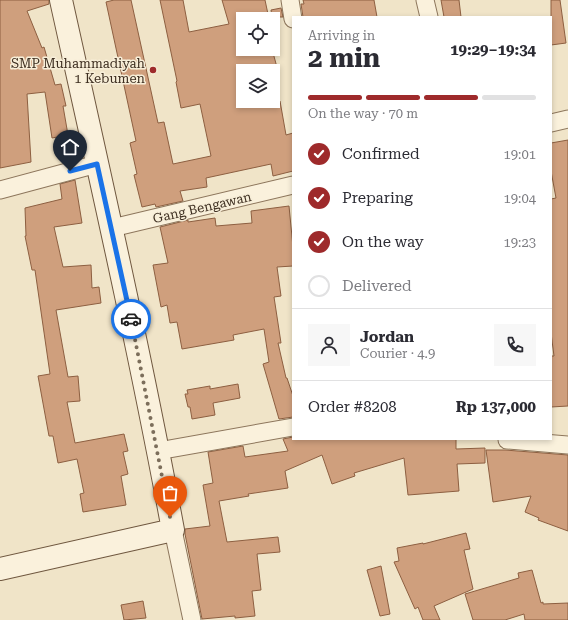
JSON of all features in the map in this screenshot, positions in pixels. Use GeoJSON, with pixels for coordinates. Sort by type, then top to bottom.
{"type":"FeatureCollection","features":[{"type":"Feature","properties":{"kind":"main road"},"geometry":{"type":"LineString","coordinates":[[0,569],[173,530],[112,228],[61,0]]}},
{"type":"Feature","properties":{"kind":"street"},"geometry":{"type":"LineString","coordinates":[[290,0],[293,16]]}},
{"type":"Feature","properties":{"kind":"street"},"geometry":{"type":"LineString","coordinates":[[425,0],[429,16]]}},
{"type":"Feature","properties":{"kind":"street"},"geometry":{"type":"LineString","coordinates":[[552,123],[568,119]]}},
{"type":"Feature","properties":{"kind":"street"},"geometry":{"type":"LineString","coordinates":[[0,190],[97,164]]}},
{"type":"Feature","properties":{"kind":"street","name":"Gang Bengawan"},"geometry":{"type":"LineString","coordinates":[[112,228],[292,185]]}},
{"type":"Feature","properties":{"kind":"street"},"geometry":{"type":"LineString","coordinates":[[158,451],[292,427]]}},
{"type":"Feature","properties":{"kind":"street"},"geometry":{"type":"LineString","coordinates":[[507,440],[568,445]]}},
{"type":"Feature","properties":{"kind":"street"},"geometry":{"type":"LineString","coordinates":[[173,530],[192,620]]}},
{"type":"Feature","properties":{"kind":"building"},"geometry":{"type":"Polygon","coordinates":[[[0,0],[49,0],[49,4],[27,11],[42,48],[44,47],[55,85],[61,84],[66,106],[63,106],[68,135],[52,138],[45,92],[27,94],[31,162],[0,168],[0,0]]]}},
{"type":"Feature","properties":{"kind":"building"},"geometry":{"type":"Polygon","coordinates":[[[114,0],[131,0],[158,123],[164,122],[173,164],[211,156],[200,104],[181,108],[177,81],[160,0],[183,0],[189,32],[229,24],[222,0],[265,0],[268,12],[236,12],[236,56],[274,56],[276,64],[236,64],[236,108],[280,108],[280,101],[286,135],[292,133],[292,171],[273,176],[271,164],[206,178],[207,187],[180,191],[183,201],[156,207],[155,204],[142,207],[134,175],[137,174],[130,143],[136,141],[106,2],[114,0]]]}},
{"type":"Feature","properties":{"kind":"building"},"geometry":{"type":"Polygon","coordinates":[[[303,0],[374,0],[377,16],[303,16],[301,4],[304,4],[303,0]]]}},
{"type":"Feature","properties":{"kind":"building"},"geometry":{"type":"Polygon","coordinates":[[[441,0],[459,0],[461,16],[444,16],[441,0]]]}},
{"type":"Feature","properties":{"kind":"building"},"geometry":{"type":"Polygon","coordinates":[[[551,0],[560,0],[566,43],[552,45],[551,0]]]}},
{"type":"Feature","properties":{"kind":"building"},"geometry":{"type":"Polygon","coordinates":[[[281,8],[283,17],[280,17],[280,12],[271,12],[271,10],[281,8]]]}},
{"type":"Feature","properties":{"kind":"building"},"geometry":{"type":"Polygon","coordinates":[[[568,140],[568,406],[552,407],[552,356],[554,356],[552,341],[552,199],[556,198],[552,176],[552,143],[568,140]]]}},
{"type":"Feature","properties":{"kind":"building"},"geometry":{"type":"Polygon","coordinates":[[[75,180],[82,223],[54,227],[63,267],[91,265],[92,288],[99,287],[101,303],[56,310],[68,377],[78,376],[80,401],[67,402],[75,443],[124,434],[128,451],[123,452],[128,474],[121,476],[126,505],[83,512],[80,494],[84,493],[77,459],[58,463],[53,436],[49,436],[38,376],[50,374],[35,270],[32,270],[25,236],[25,208],[62,199],[60,184],[75,180]]]}},
{"type":"Feature","properties":{"kind":"building"},"geometry":{"type":"Polygon","coordinates":[[[289,206],[292,237],[292,266],[277,267],[281,296],[274,297],[281,343],[278,343],[286,378],[292,393],[292,417],[279,419],[263,364],[269,362],[264,329],[233,335],[234,340],[182,349],[177,322],[170,323],[167,305],[161,307],[153,265],[168,263],[160,227],[188,220],[188,222],[215,218],[216,226],[252,223],[251,211],[289,206]]]}},
{"type":"Feature","properties":{"kind":"building"},"geometry":{"type":"Polygon","coordinates":[[[238,384],[240,398],[213,403],[215,415],[192,419],[190,407],[188,407],[185,394],[188,394],[187,390],[210,386],[210,389],[238,384]]]}},
{"type":"Feature","properties":{"kind":"building"},"geometry":{"type":"Polygon","coordinates":[[[292,437],[292,440],[456,440],[456,449],[485,448],[485,463],[457,464],[459,491],[408,495],[404,458],[354,473],[355,476],[332,484],[322,455],[285,471],[288,488],[248,494],[249,496],[219,501],[227,542],[278,537],[280,552],[257,554],[261,590],[252,591],[255,616],[202,619],[185,529],[210,526],[203,485],[213,483],[208,452],[243,446],[245,457],[288,451],[283,439],[292,437]]]}},
{"type":"Feature","properties":{"kind":"building"},"geometry":{"type":"Polygon","coordinates":[[[486,450],[568,455],[568,531],[538,520],[539,518],[525,512],[531,496],[493,502],[486,450]]]}},
{"type":"Feature","properties":{"kind":"building"},"geometry":{"type":"Polygon","coordinates":[[[466,533],[470,549],[464,550],[473,589],[434,606],[440,620],[423,620],[418,607],[415,609],[394,562],[399,561],[397,548],[423,544],[466,533]]]}},
{"type":"Feature","properties":{"kind":"building"},"geometry":{"type":"Polygon","coordinates":[[[381,566],[390,614],[380,616],[367,570],[381,566]]]}},
{"type":"Feature","properties":{"kind":"building"},"geometry":{"type":"Polygon","coordinates":[[[532,570],[541,603],[568,603],[568,620],[525,620],[524,614],[505,620],[473,620],[465,594],[519,578],[518,573],[532,570]]]}},
{"type":"Feature","properties":{"kind":"building"},"geometry":{"type":"Polygon","coordinates":[[[143,601],[146,618],[124,620],[121,605],[143,601]]]}},
{"type":"Feature","properties":{"kind":"way so far"},"geometry":{"type":"LineString","coordinates":[[131,319],[170,517]]}},
{"type":"Feature","properties":{"kind":"place","name":"SMP Muhammadiyah 1 Kebumen"},"geometry":{"type":"Point","coordinates":[153,70]}},
{"type":"Feature","properties":{"kind":"route"},"geometry":{"type":"LineString","coordinates":[[70,171],[97,164],[131,319]]}}]}
